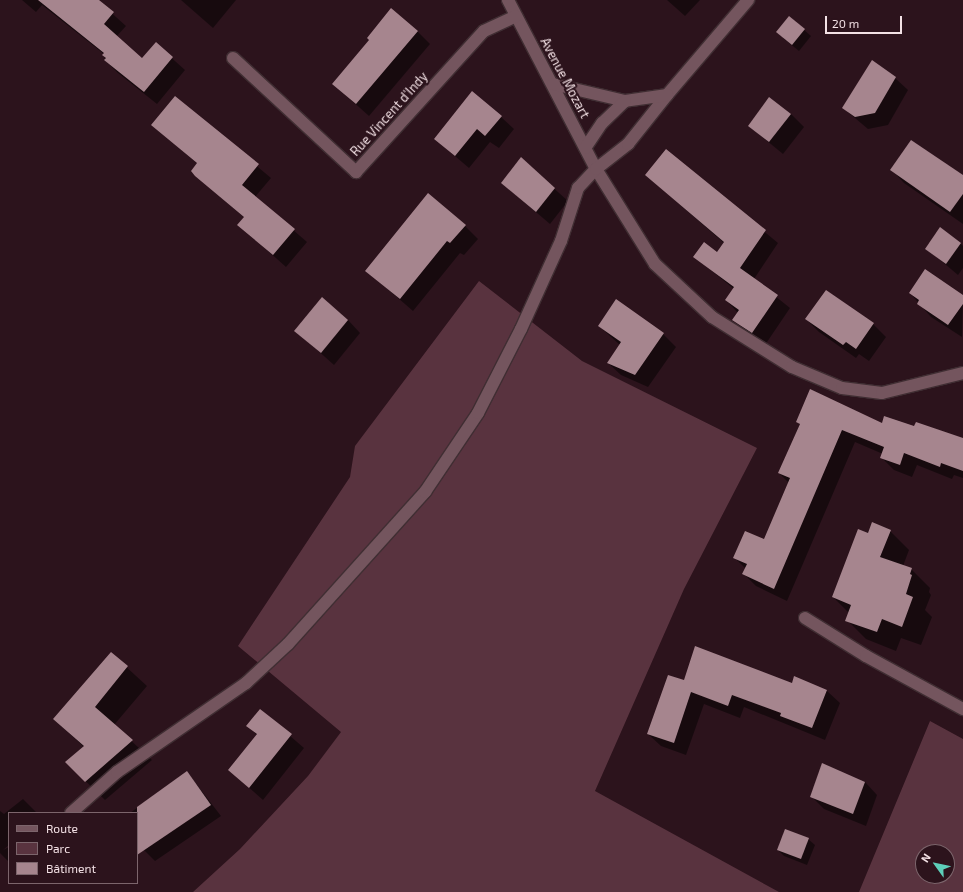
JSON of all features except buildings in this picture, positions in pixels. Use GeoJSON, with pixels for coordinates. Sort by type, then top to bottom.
{"type":"FeatureCollection","features":[{"type":"Feature","properties":{"kind":"street","name":"Avenue Mozart"},"geometry":{"type":"LineString","coordinates":[[508,0],[596,169],[655,264],[712,317],[792,367],[842,388],[882,393],[963,373]]}},
{"type":"Feature","properties":{"kind":"street"},"geometry":{"type":"LineString","coordinates":[[72,812],[117,772],[246,683],[288,644],[425,492],[478,413],[561,241],[578,188],[596,169],[628,144],[666,95],[748,0]]}},
{"type":"Feature","properties":{"kind":"street","name":"Rue Vincent d'Indy"},"geometry":{"type":"LineString","coordinates":[[233,58],[356,172],[484,31],[516,16]]}},
{"type":"Feature","properties":{"kind":"street"},"geometry":{"type":"LineString","coordinates":[[553,84],[625,101],[666,95]]}},
{"type":"Feature","properties":{"kind":"street"},"geometry":{"type":"LineString","coordinates":[[585,148],[602,123],[625,101]]}},
{"type":"Feature","properties":{"kind":"street"},"geometry":{"type":"LineString","coordinates":[[805,618],[866,656],[963,709]]}},
{"type":"Feature","properties":{"kind":"green space"},"geometry":{"type":"Polygon","coordinates":[[[479,281],[582,361],[757,448],[684,589],[595,791],[779,892],[193,892],[240,849],[308,776],[341,732],[238,646],[350,477],[355,446],[479,281]]]}},
{"type":"Feature","properties":{"kind":"green space"},"geometry":{"type":"Polygon","coordinates":[[[930,721],[963,739],[963,892],[859,892],[930,721]]]}}]}
